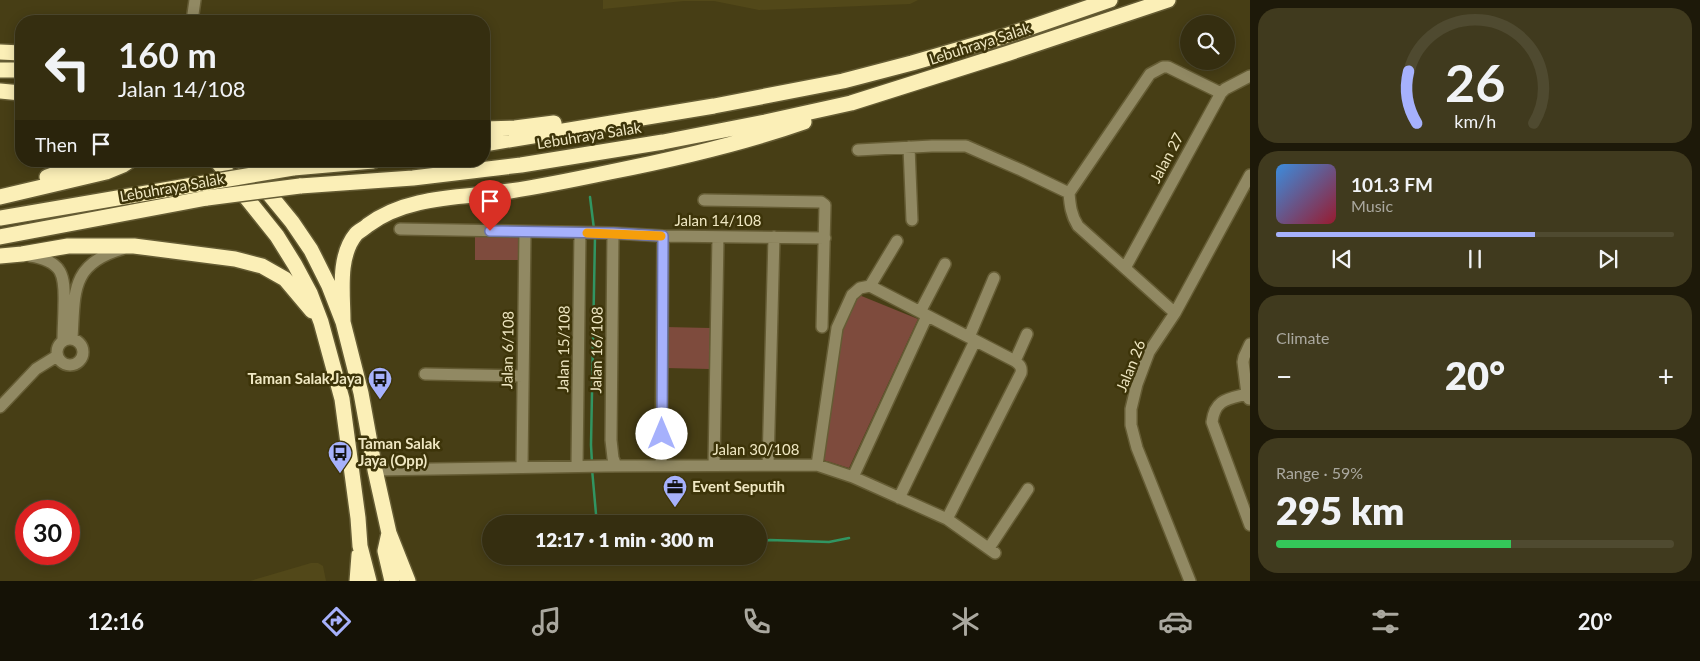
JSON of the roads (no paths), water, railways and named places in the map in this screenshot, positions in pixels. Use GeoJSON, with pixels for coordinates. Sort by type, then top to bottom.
{"type":"FeatureCollection","features":[{"type":"Feature","properties":{"kind":"highway","name":"Lebuhraya Salak"},"geometry":{"type":"LineString","coordinates":[[490,143],[661,115],[843,81],[903,66],[1002,37],[1110,0]]}},
{"type":"Feature","properties":{"kind":"highway","name":"Lebuhraya Salak"},"geometry":{"type":"LineString","coordinates":[[0,237],[207,198],[300,186],[413,178],[522,165],[691,137],[765,122],[851,103],[1009,54],[1168,0]]}},
{"type":"Feature","properties":{"kind":"highway"},"geometry":{"type":"LineString","coordinates":[[0,52],[15,52]]}},
{"type":"Feature","properties":{"kind":"highway"},"geometry":{"type":"LineString","coordinates":[[0,70],[15,70]]}},
{"type":"Feature","properties":{"kind":"highway"},"geometry":{"type":"LineString","coordinates":[[0,91],[15,92]]}},
{"type":"Feature","properties":{"kind":"highway"},"geometry":{"type":"LineString","coordinates":[[343,322],[344,257],[356,234],[376,220],[396,210],[434,199],[510,191],[695,154],[765,135],[828,114],[851,103]]}},
{"type":"Feature","properties":{"kind":"highway"},"geometry":{"type":"LineString","coordinates":[[490,129],[515,128],[608,116],[661,115]]}},
{"type":"Feature","properties":{"kind":"highway"},"geometry":{"type":"LineString","coordinates":[[4,196],[41,179],[74,167]]}},
{"type":"Feature","properties":{"kind":"highway"},"geometry":{"type":"LineString","coordinates":[[4,196],[120,167]]}},
{"type":"Feature","properties":{"kind":"highway"},"geometry":{"type":"LineString","coordinates":[[222,167],[277,236],[296,265],[310,293],[321,322],[342,400],[358,518],[360,546],[357,581]]}},
{"type":"Feature","properties":{"kind":"highway"},"geometry":{"type":"LineString","coordinates":[[247,167],[292,222],[311,250],[329,286],[343,322],[361,393],[374,470],[389,533],[408,581]]}},
{"type":"Feature","properties":{"kind":"highway","name":"Lebuhraya Salak"},"geometry":{"type":"LineString","coordinates":[[0,218],[304,167]]}},
{"type":"Feature","properties":{"kind":"highway"},"geometry":{"type":"LineString","coordinates":[[0,256],[68,246],[134,246],[235,259],[262,266],[285,279],[321,322]]}},
{"type":"Feature","properties":{"kind":"highway"},"geometry":{"type":"LineString","coordinates":[[389,533],[385,551],[392,581]]}},
{"type":"Feature","properties":{"kind":"highway"},"geometry":{"type":"LineString","coordinates":[[360,546],[369,581]]}},
{"type":"Feature","properties":{"kind":"street"},"geometry":{"type":"LineString","coordinates":[[193,15],[195,0]]}},
{"type":"Feature","properties":{"kind":"street"},"geometry":{"type":"LineString","coordinates":[[1175,313],[1078,226],[1073,219],[1069,193],[1150,74],[1157,69],[1168,67],[1220,93],[1250,76]]}},
{"type":"Feature","properties":{"kind":"street","name":"Jalan 27"},"geometry":{"type":"LineString","coordinates":[[1125,268],[1220,93]]}},
{"type":"Feature","properties":{"kind":"street"},"geometry":{"type":"LineString","coordinates":[[858,150],[966,146],[1069,193]]}},
{"type":"Feature","properties":{"kind":"street"},"geometry":{"type":"LineString","coordinates":[[909,147],[912,220]]}},
{"type":"Feature","properties":{"kind":"street","name":"Jalan 26"},"geometry":{"type":"LineString","coordinates":[[1190,581],[1142,462],[1131,425],[1131,408],[1137,384],[1149,352],[1175,313],[1250,175]]}},
{"type":"Feature","properties":{"kind":"street"},"geometry":{"type":"LineString","coordinates":[[704,200],[821,202],[825,205],[822,327]]}},
{"type":"Feature","properties":{"kind":"street","name":"Jalan 14/108"},"geometry":{"type":"LineString","coordinates":[[400,229],[825,238]]}},
{"type":"Feature","properties":{"kind":"street","name":"Jalan 6/108"},"geometry":{"type":"LineString","coordinates":[[522,467],[525,232]]}},
{"type":"Feature","properties":{"kind":"street","name":"Jalan 15/108"},"geometry":{"type":"LineString","coordinates":[[579,466],[584,233]]}},
{"type":"Feature","properties":{"kind":"street","name":"Jalan 16/108"},"geometry":{"type":"LineString","coordinates":[[608,233],[611,466]]}},
{"type":"Feature","properties":{"kind":"street"},"geometry":{"type":"LineString","coordinates":[[661,465],[663,236]]}},
{"type":"Feature","properties":{"kind":"street"},"geometry":{"type":"LineString","coordinates":[[714,465],[718,237]]}},
{"type":"Feature","properties":{"kind":"street"},"geometry":{"type":"LineString","coordinates":[[768,465],[774,237]]}},
{"type":"Feature","properties":{"kind":"street"},"geometry":{"type":"LineString","coordinates":[[870,286],[897,241]]}},
{"type":"Feature","properties":{"kind":"street"},"geometry":{"type":"LineString","coordinates":[[67,339],[79,342],[82,345],[83,353],[80,360],[73,365],[62,362],[57,356],[57,347],[67,339],[77,284],[84,272],[108,253],[134,246]]}},
{"type":"Feature","properties":{"kind":"street"},"geometry":{"type":"LineString","coordinates":[[22,254],[43,258],[53,263],[61,272],[65,285],[67,339]]}},
{"type":"Feature","properties":{"kind":"street"},"geometry":{"type":"LineString","coordinates":[[853,477],[945,264]]}},
{"type":"Feature","properties":{"kind":"street"},"geometry":{"type":"LineString","coordinates":[[898,498],[972,339],[994,278]]}},
{"type":"Feature","properties":{"kind":"street"},"geometry":{"type":"LineString","coordinates":[[817,464],[837,328],[852,295],[860,288],[870,286],[1020,365],[1021,373],[947,520]]}},
{"type":"Feature","properties":{"kind":"street"},"geometry":{"type":"LineString","coordinates":[[1015,361],[1027,334]]}},
{"type":"Feature","properties":{"kind":"street"},"geometry":{"type":"LineString","coordinates":[[1250,344],[1244,357],[1248,397],[1224,400],[1219,403],[1212,422],[1250,525]]}},
{"type":"Feature","properties":{"kind":"street"},"geometry":{"type":"LineString","coordinates":[[0,407],[36,369],[57,356]]}},
{"type":"Feature","properties":{"kind":"street"},"geometry":{"type":"LineString","coordinates":[[425,374],[523,376]]}},
{"type":"Feature","properties":{"kind":"street","name":"Jalan 30/108"},"geometry":{"type":"LineString","coordinates":[[374,470],[817,464],[853,477],[947,520],[992,551],[1028,489]]}},
{"type":"Feature","properties":{"kind":"waterway"},"geometry":{"type":"LineString","coordinates":[[590,197],[594,229]]}},
{"type":"Feature","properties":{"kind":"waterway"},"geometry":{"type":"LineString","coordinates":[[592,463],[595,237]]}},
{"type":"Feature","properties":{"kind":"waterway"},"geometry":{"type":"LineString","coordinates":[[592,469],[596,515]]}},
{"type":"Feature","properties":{"kind":"waterway"},"geometry":{"type":"LineString","coordinates":[[767,541],[829,542],[849,538]]}},
{"type":"Feature","properties":{"kind":"place","name":"Taman Salak Jaya"},"geometry":{"type":"Point","coordinates":[380,400]}},
{"type":"Feature","properties":{"kind":"place","name":"Taman Salak Jaya (Opp)"},"geometry":{"type":"Point","coordinates":[340,474]}},
{"type":"Feature","properties":{"kind":"place","name":"Event Seputih"},"geometry":{"type":"Point","coordinates":[675,508]}}]}
